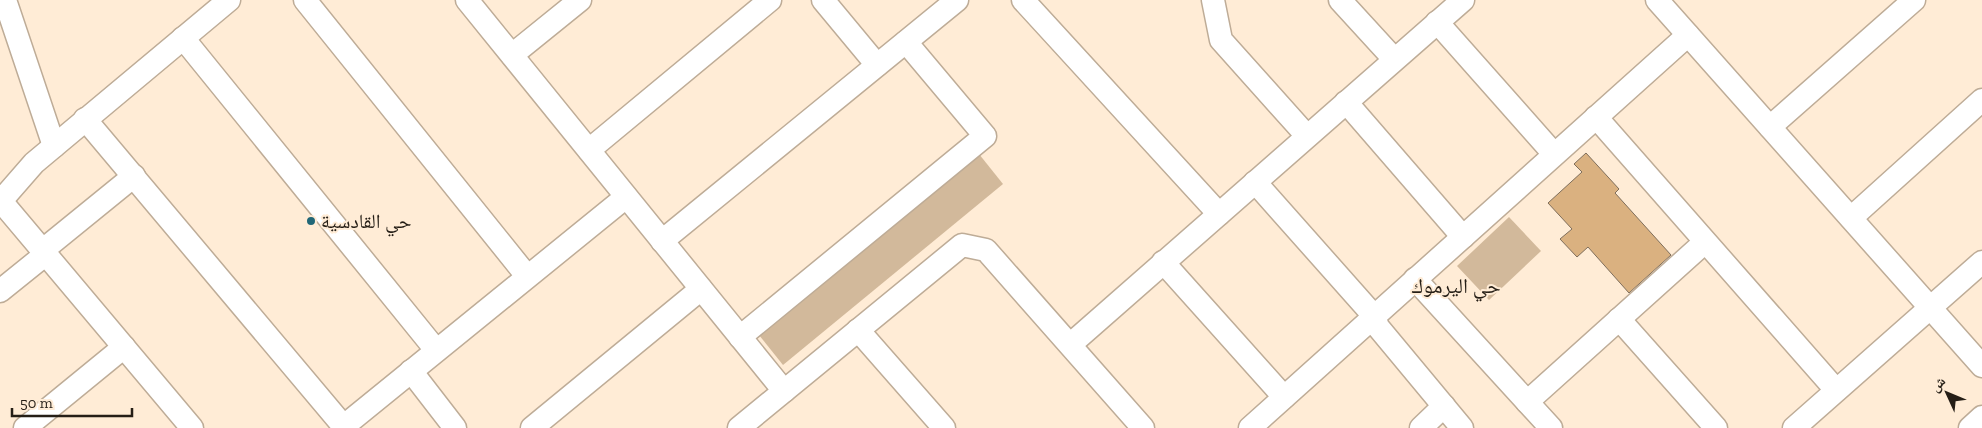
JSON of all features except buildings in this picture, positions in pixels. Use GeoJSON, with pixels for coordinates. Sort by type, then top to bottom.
{"type":"FeatureCollection","features":[{"type":"Feature","properties":{"kind":"street"},"geometry":{"type":"LineString","coordinates":[[6,0],[54,146]]}},
{"type":"Feature","properties":{"kind":"street"},"geometry":{"type":"LineString","coordinates":[[192,428],[45,252],[0,202],[34,163],[229,0]]}},
{"type":"Feature","properties":{"kind":"street"},"geometry":{"type":"LineString","coordinates":[[305,0],[527,276]]}},
{"type":"Feature","properties":{"kind":"street"},"geometry":{"type":"LineString","coordinates":[[467,0],[784,391]]}},
{"type":"Feature","properties":{"kind":"street"},"geometry":{"type":"LineString","coordinates":[[512,55],[580,0]]}},
{"type":"Feature","properties":{"kind":"street"},"geometry":{"type":"LineString","coordinates":[[588,150],[770,0]]}},
{"type":"Feature","properties":{"kind":"street"},"geometry":{"type":"LineString","coordinates":[[823,0],[877,65]]}},
{"type":"Feature","properties":{"kind":"street"},"geometry":{"type":"LineString","coordinates":[[662,240],[957,0]]}},
{"type":"Feature","properties":{"kind":"street"},"geometry":{"type":"LineString","coordinates":[[1023,0],[1219,214]]}},
{"type":"Feature","properties":{"kind":"street"},"geometry":{"type":"LineString","coordinates":[[1213,0],[1221,40],[1306,136]]}},
{"type":"Feature","properties":{"kind":"street"},"geometry":{"type":"LineString","coordinates":[[1340,0],[1394,60]]}},
{"type":"Feature","properties":{"kind":"street"},"geometry":{"type":"LineString","coordinates":[[1070,344],[1463,0]]}},
{"type":"Feature","properties":{"kind":"street"},"geometry":{"type":"LineString","coordinates":[[1657,0],[1928,308],[1982,366]]}},
{"type":"Feature","properties":{"kind":"street"},"geometry":{"type":"LineString","coordinates":[[1770,127],[1914,0]]}},
{"type":"Feature","properties":{"kind":"street"},"geometry":{"type":"LineString","coordinates":[[1437,22],[1554,154]]}},
{"type":"Feature","properties":{"kind":"street"},"geometry":{"type":"LineString","coordinates":[[1250,428],[1688,35]]}},
{"type":"Feature","properties":{"kind":"street"},"geometry":{"type":"LineString","coordinates":[[183,38],[436,350]]}},
{"type":"Feature","properties":{"kind":"street"},"geometry":{"type":"LineString","coordinates":[[740,336],[985,136],[906,42]]}},
{"type":"Feature","properties":{"kind":"street"},"geometry":{"type":"LineString","coordinates":[[1850,218],[1982,100]]}},
{"type":"Feature","properties":{"kind":"street"},"geometry":{"type":"LineString","coordinates":[[1346,102],[1463,236]]}},
{"type":"Feature","properties":{"kind":"street"},"geometry":{"type":"LineString","coordinates":[[1596,117],[1836,390]]}},
{"type":"Feature","properties":{"kind":"street"},"geometry":{"type":"LineString","coordinates":[[85,119],[344,427],[436,350],[626,197]]}},
{"type":"Feature","properties":{"kind":"street"},"geometry":{"type":"LineString","coordinates":[[0,291],[134,176]]}},
{"type":"Feature","properties":{"kind":"street"},"geometry":{"type":"LineString","coordinates":[[1255,182],[1374,316],[1378,327],[1462,428]]}},
{"type":"Feature","properties":{"kind":"street"},"geometry":{"type":"LineString","coordinates":[[1528,402],[1705,242]]}},
{"type":"Feature","properties":{"kind":"street"},"geometry":{"type":"LineString","coordinates":[[739,428],[962,245],[986,250],[1144,428]]}},
{"type":"Feature","properties":{"kind":"street"},"geometry":{"type":"LineString","coordinates":[[1163,262],[1284,397]]}},
{"type":"Feature","properties":{"kind":"street"},"geometry":{"type":"LineString","coordinates":[[1794,428],[1982,262]]}},
{"type":"Feature","properties":{"kind":"street"},"geometry":{"type":"LineString","coordinates":[[1415,279],[1551,428]]}},
{"type":"Feature","properties":{"kind":"street"},"geometry":{"type":"LineString","coordinates":[[532,428],[701,289]]}},
{"type":"Feature","properties":{"kind":"street"},"geometry":{"type":"LineString","coordinates":[[1619,319],[1716,428]]}},
{"type":"Feature","properties":{"kind":"street"},"geometry":{"type":"LineString","coordinates":[[858,330],[944,428]]}},
{"type":"Feature","properties":{"kind":"street"},"geometry":{"type":"LineString","coordinates":[[25,428],[124,347]]}},
{"type":"Feature","properties":{"kind":"street"},"geometry":{"type":"LineString","coordinates":[[411,371],[455,428]]}},
{"type":"Feature","properties":{"kind":"street"},"geometry":{"type":"LineString","coordinates":[[1421,428],[1444,406]]}},
{"type":"Feature","properties":{"kind":"street"},"geometry":{"type":"LineString","coordinates":[[1970,428],[1982,417]]}},
{"type":"Feature","properties":{"kind":"shaded area"},"geometry":{"type":"Polygon","coordinates":[[[979,154],[1003,184],[783,365],[759,335],[979,154]]]}},
{"type":"Feature","properties":{"kind":"shaded area"},"geometry":{"type":"Polygon","coordinates":[[[1509,217],[1541,251],[1489,300],[1457,266],[1509,217]]]}},
{"type":"Feature","properties":{"kind":"place","name":"حي القادسية"},"geometry":{"type":"Point","coordinates":[311,221]}},
{"type":"Feature","properties":{"kind":"district","name":"حي اليرموك"},"geometry":{"type":"Point","coordinates":[1456,286]}}]}
